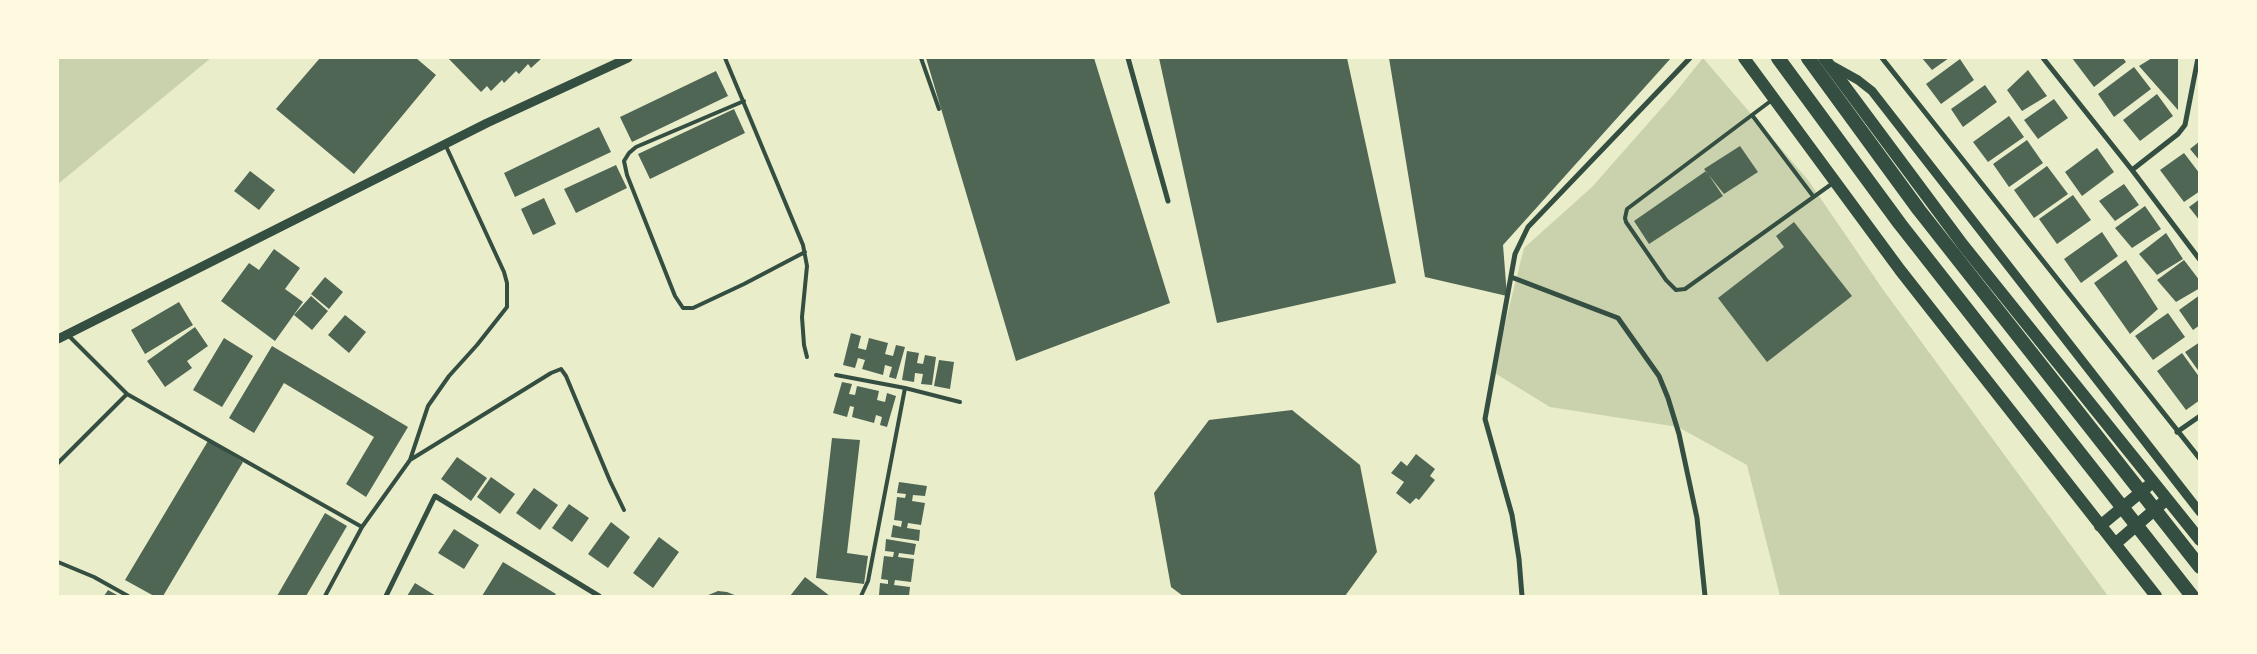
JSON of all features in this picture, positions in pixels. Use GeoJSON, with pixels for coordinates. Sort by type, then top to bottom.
{"type":"FeatureCollection","features":[{"type":"Feature","properties":{"kind":"highway"},"geometry":{"type":"LineString","coordinates":[[1778,58],[1900,224],[2192,596]]}},
{"type":"Feature","properties":{"kind":"highway"},"geometry":{"type":"LineString","coordinates":[[1808,58],[1919,210],[2200,567]]}},
{"type":"Feature","properties":{"kind":"main road"},"geometry":{"type":"LineString","coordinates":[[1744,58],[1900,270],[2156,596]]}},
{"type":"Feature","properties":{"kind":"main road"},"geometry":{"type":"LineString","coordinates":[[1827,61],[1963,245],[2200,540]]}},
{"type":"Feature","properties":{"kind":"main road"},"geometry":{"type":"LineString","coordinates":[[2100,526],[2153,482]]}},
{"type":"Feature","properties":{"kind":"main road"},"geometry":{"type":"LineString","coordinates":[[2115,544],[2167,499]]}},
{"type":"Feature","properties":{"kind":"street"},"geometry":{"type":"LineString","coordinates":[[58,339],[445,144],[628,58]]}},
{"type":"Feature","properties":{"kind":"street"},"geometry":{"type":"LineString","coordinates":[[1128,58],[1168,202]]}},
{"type":"Feature","properties":{"kind":"street"},"geometry":{"type":"LineString","coordinates":[[1522,596],[1519,559],[1512,515],[1484,419],[1515,254],[1528,227],[1690,58]]}},
{"type":"Feature","properties":{"kind":"street"},"geometry":{"type":"LineString","coordinates":[[1882,58],[2200,459]]}},
{"type":"Feature","properties":{"kind":"street"},"geometry":{"type":"LineString","coordinates":[[2043,58],[2132,170],[2200,260]]}},
{"type":"Feature","properties":{"kind":"street"},"geometry":{"type":"LineString","coordinates":[[2132,170],[2178,134],[2185,125],[2198,58]]}},
{"type":"Feature","properties":{"kind":"street"},"geometry":{"type":"LineString","coordinates":[[1827,61],[1872,90],[2200,512]]}},
{"type":"Feature","properties":{"kind":"street"},"geometry":{"type":"LineString","coordinates":[[1511,277],[1618,318],[1659,376],[1679,434],[1697,518],[1706,596]]}},
{"type":"Feature","properties":{"kind":"street"},"geometry":{"type":"LineString","coordinates":[[2177,432],[2200,416]]}},
{"type":"Feature","properties":{"kind":"street"},"geometry":{"type":"LineString","coordinates":[[386,596],[436,496],[599,596]]}},
{"type":"Feature","properties":{"kind":"lane"},"geometry":{"type":"LineString","coordinates":[[724,58],[744,101],[804,252],[807,266],[802,318],[807,357]]}},
{"type":"Feature","properties":{"kind":"lane"},"geometry":{"type":"LineString","coordinates":[[921,58],[939,109]]}},
{"type":"Feature","properties":{"kind":"lane"},"geometry":{"type":"LineString","coordinates":[[1774,99],[1628,209],[1626,222],[1666,280],[1676,290],[1685,289],[1834,181]]}},
{"type":"Feature","properties":{"kind":"lane"},"geometry":{"type":"LineString","coordinates":[[744,101],[636,147],[624,161],[627,175],[671,287],[679,304],[687,309],[693,308],[744,284],[804,252]]}},
{"type":"Feature","properties":{"kind":"lane"},"geometry":{"type":"LineString","coordinates":[[1752,115],[1813,196]]}},
{"type":"Feature","properties":{"kind":"lane"},"geometry":{"type":"LineString","coordinates":[[326,596],[362,527],[410,460],[428,406],[449,376],[507,307],[504,272],[445,144]]}},
{"type":"Feature","properties":{"kind":"lane"},"geometry":{"type":"LineString","coordinates":[[68,335],[127,394],[362,527]]}},
{"type":"Feature","properties":{"kind":"lane"},"geometry":{"type":"LineString","coordinates":[[410,460],[551,373],[561,369],[566,376],[624,510]]}},
{"type":"Feature","properties":{"kind":"lane"},"geometry":{"type":"LineString","coordinates":[[836,375],[905,388],[960,402]]}},
{"type":"Feature","properties":{"kind":"lane"},"geometry":{"type":"LineString","coordinates":[[861,596],[868,581],[905,388]]}},
{"type":"Feature","properties":{"kind":"lane"},"geometry":{"type":"LineString","coordinates":[[58,463],[127,394]]}},
{"type":"Feature","properties":{"kind":"lane"},"geometry":{"type":"LineString","coordinates":[[58,562],[94,576],[128,596]]}},
{"type":"Feature","properties":{"kind":"green space"},"geometry":{"type":"Polygon","coordinates":[[[58,58],[211,58],[58,184],[58,58]]]}},
{"type":"Feature","properties":{"kind":"green space"},"geometry":{"type":"Polygon","coordinates":[[[1703,58],[1808,180],[1884,291],[2108,596],[1780,596],[1747,465],[1678,427],[1550,407],[1493,372],[1524,248],[1592,187],[1703,58]]]}},
{"type":"Feature","properties":{"kind":"building"},"geometry":{"type":"Polygon","coordinates":[[[320,58],[416,58],[436,75],[354,174],[276,109],[320,58]]]}},
{"type":"Feature","properties":{"kind":"building"},"geometry":{"type":"Polygon","coordinates":[[[448,58],[542,58],[531,68],[528,64],[519,74],[516,71],[504,83],[502,80],[491,91],[487,86],[481,92],[448,58]]]}},
{"type":"Feature","properties":{"kind":"building"},"geometry":{"type":"Polygon","coordinates":[[[926,58],[1094,58],[1170,303],[1016,361],[926,58]]]}},
{"type":"Feature","properties":{"kind":"building"},"geometry":{"type":"Polygon","coordinates":[[[1159,58],[1347,58],[1396,283],[1217,323],[1159,58]]]}},
{"type":"Feature","properties":{"kind":"building"},"geometry":{"type":"Polygon","coordinates":[[[1389,58],[1671,58],[1503,245],[1507,296],[1425,277],[1389,58]]]}},
{"type":"Feature","properties":{"kind":"building"},"geometry":{"type":"Polygon","coordinates":[[[1922,58],[1949,58],[1932,70],[1922,58]]]}},
{"type":"Feature","properties":{"kind":"building"},"geometry":{"type":"Polygon","coordinates":[[[2072,58],[2123,58],[2126,62],[2094,87],[2072,58]]]}},
{"type":"Feature","properties":{"kind":"building"},"geometry":{"type":"Polygon","coordinates":[[[2152,58],[2178,58],[2178,110],[2139,66],[2152,58]]]}},
{"type":"Feature","properties":{"kind":"building"},"geometry":{"type":"Polygon","coordinates":[[[1960,59],[1974,80],[1941,104],[1926,84],[1960,59]]]}},
{"type":"Feature","properties":{"kind":"building"},"geometry":{"type":"Polygon","coordinates":[[[2134,67],[2151,89],[2114,117],[2098,94],[2134,67]]]}},
{"type":"Feature","properties":{"kind":"building"},"geometry":{"type":"Polygon","coordinates":[[[2028,70],[2047,96],[2022,111],[2007,90],[2028,70]]]}},
{"type":"Feature","properties":{"kind":"building"},"geometry":{"type":"Polygon","coordinates":[[[716,71],[728,96],[632,142],[620,117],[716,71]]]}},
{"type":"Feature","properties":{"kind":"building"},"geometry":{"type":"Polygon","coordinates":[[[1985,85],[1997,102],[1963,127],[1951,109],[1985,85]]]}},
{"type":"Feature","properties":{"kind":"building"},"geometry":{"type":"Polygon","coordinates":[[[2157,94],[2173,116],[2140,141],[2123,120],[2157,94]]]}},
{"type":"Feature","properties":{"kind":"building"},"geometry":{"type":"Polygon","coordinates":[[[2054,99],[2068,118],[2038,139],[2024,120],[2054,99]]]}},
{"type":"Feature","properties":{"kind":"building"},"geometry":{"type":"Polygon","coordinates":[[[734,109],[745,133],[650,179],[638,154],[734,109]]]}},
{"type":"Feature","properties":{"kind":"building"},"geometry":{"type":"Polygon","coordinates":[[[2009,116],[2024,137],[1988,162],[1973,142],[2009,116]]]}},
{"type":"Feature","properties":{"kind":"building"},"geometry":{"type":"Polygon","coordinates":[[[599,127],[611,152],[515,197],[504,173],[599,127]]]}},
{"type":"Feature","properties":{"kind":"building"},"geometry":{"type":"Polygon","coordinates":[[[2027,140],[2043,163],[2009,187],[1993,164],[2027,140]]]}},
{"type":"Feature","properties":{"kind":"building"},"geometry":{"type":"Polygon","coordinates":[[[2200,141],[2200,161],[2190,149],[2200,141]]]}},
{"type":"Feature","properties":{"kind":"building"},"geometry":{"type":"Polygon","coordinates":[[[1740,146],[1758,172],[1724,194],[1704,169],[1740,146]]]}},
{"type":"Feature","properties":{"kind":"building"},"geometry":{"type":"Polygon","coordinates":[[[2097,148],[2114,172],[2082,196],[2065,172],[2097,148]]]}},
{"type":"Feature","properties":{"kind":"building"},"geometry":{"type":"Polygon","coordinates":[[[2184,153],[2200,174],[2200,191],[2184,202],[2160,170],[2184,153]]]}},
{"type":"Feature","properties":{"kind":"building"},"geometry":{"type":"Polygon","coordinates":[[[616,165],[627,188],[576,213],[564,189],[616,165]]]}},
{"type":"Feature","properties":{"kind":"building"},"geometry":{"type":"Polygon","coordinates":[[[2047,166],[2068,194],[2034,218],[2014,190],[2047,166]]]}},
{"type":"Feature","properties":{"kind":"building"},"geometry":{"type":"Polygon","coordinates":[[[250,171],[275,190],[259,210],[234,191],[250,171]]]}},
{"type":"Feature","properties":{"kind":"building"},"geometry":{"type":"Polygon","coordinates":[[[1706,171],[1723,196],[1649,244],[1634,221],[1706,171]]]}},
{"type":"Feature","properties":{"kind":"building"},"geometry":{"type":"Polygon","coordinates":[[[2124,184],[2139,205],[2115,221],[2099,201],[2124,184]]]}},
{"type":"Feature","properties":{"kind":"building"},"geometry":{"type":"Polygon","coordinates":[[[2073,195],[2091,220],[2057,244],[2039,219],[2073,195]]]}},
{"type":"Feature","properties":{"kind":"building"},"geometry":{"type":"Polygon","coordinates":[[[544,198],[556,224],[533,235],[521,209],[544,198]]]}},
{"type":"Feature","properties":{"kind":"building"},"geometry":{"type":"Polygon","coordinates":[[[2200,199],[2200,221],[2189,207],[2200,199]]]}},
{"type":"Feature","properties":{"kind":"building"},"geometry":{"type":"Polygon","coordinates":[[[2145,206],[2161,229],[2132,248],[2115,228],[2145,206]]]}},
{"type":"Feature","properties":{"kind":"building"},"geometry":{"type":"Polygon","coordinates":[[[1794,222],[1852,296],[1767,362],[1718,298],[1784,247],[1776,236],[1794,222]]]}},
{"type":"Feature","properties":{"kind":"building"},"geometry":{"type":"Polygon","coordinates":[[[2102,232],[2118,256],[2081,283],[2064,259],[2102,232]]]}},
{"type":"Feature","properties":{"kind":"building"},"geometry":{"type":"Polygon","coordinates":[[[2166,233],[2183,259],[2157,275],[2139,254],[2166,233]]]}},
{"type":"Feature","properties":{"kind":"building"},"geometry":{"type":"Polygon","coordinates":[[[274,249],[300,268],[285,289],[303,302],[275,341],[221,301],[249,263],[259,270],[274,249]]]}},
{"type":"Feature","properties":{"kind":"building"},"geometry":{"type":"Polygon","coordinates":[[[2126,260],[2158,309],[2130,334],[2094,283],[2126,260]]]}},
{"type":"Feature","properties":{"kind":"building"},"geometry":{"type":"Polygon","coordinates":[[[2184,260],[2200,281],[2200,288],[2176,302],[2157,280],[2184,260]]]}},
{"type":"Feature","properties":{"kind":"building"},"geometry":{"type":"Polygon","coordinates":[[[325,277],[343,292],[329,309],[311,294],[325,277]]]}},
{"type":"Feature","properties":{"kind":"building"},"geometry":{"type":"Polygon","coordinates":[[[2200,295],[2200,325],[2193,330],[2179,310],[2200,295]]]}},
{"type":"Feature","properties":{"kind":"building"},"geometry":{"type":"Polygon","coordinates":[[[311,296],[328,311],[312,330],[294,315],[311,296]]]}},
{"type":"Feature","properties":{"kind":"building"},"geometry":{"type":"Polygon","coordinates":[[[179,302],[193,325],[145,354],[131,330],[179,302]]]}},
{"type":"Feature","properties":{"kind":"building"},"geometry":{"type":"Polygon","coordinates":[[[2168,313],[2185,337],[2153,360],[2135,336],[2168,313]]]}},
{"type":"Feature","properties":{"kind":"building"},"geometry":{"type":"Polygon","coordinates":[[[345,315],[366,332],[349,353],[328,335],[345,315]]]}},
{"type":"Feature","properties":{"kind":"building"},"geometry":{"type":"Polygon","coordinates":[[[195,327],[208,346],[187,361],[192,368],[165,387],[147,361],[195,327]]]}},
{"type":"Feature","properties":{"kind":"building"},"geometry":{"type":"Polygon","coordinates":[[[851,333],[861,336],[858,348],[866,350],[869,338],[888,343],[885,354],[893,356],[896,345],[905,347],[896,379],[889,377],[892,367],[885,365],[883,375],[862,369],[865,360],[858,358],[855,368],[843,365],[851,333]]]}},
{"type":"Feature","properties":{"kind":"building"},"geometry":{"type":"Polygon","coordinates":[[[224,338],[253,356],[222,407],[193,390],[224,338]]]}},
{"type":"Feature","properties":{"kind":"building"},"geometry":{"type":"Polygon","coordinates":[[[2200,342],[2200,373],[2185,352],[2200,342]]]}},
{"type":"Feature","properties":{"kind":"building"},"geometry":{"type":"Polygon","coordinates":[[[272,346],[408,427],[366,497],[346,484],[374,437],[284,383],[254,433],[229,418],[272,346]]]}},
{"type":"Feature","properties":{"kind":"building"},"geometry":{"type":"Polygon","coordinates":[[[907,351],[919,353],[917,363],[923,364],[925,355],[936,357],[932,385],[921,384],[923,374],[915,373],[914,382],[902,380],[907,351]]]}},
{"type":"Feature","properties":{"kind":"building"},"geometry":{"type":"Polygon","coordinates":[[[2182,353],[2200,378],[2200,400],[2186,410],[2157,371],[2182,353]]]}},
{"type":"Feature","properties":{"kind":"building"},"geometry":{"type":"Polygon","coordinates":[[[939,360],[954,362],[950,389],[934,386],[939,360]]]}},
{"type":"Feature","properties":{"kind":"building"},"geometry":{"type":"Polygon","coordinates":[[[842,382],[852,384],[849,394],[855,395],[857,386],[879,391],[877,400],[885,402],[887,393],[896,396],[887,427],[880,425],[882,417],[876,415],[874,423],[852,417],[854,407],[850,406],[847,417],[833,413],[842,382]]]}},
{"type":"Feature","properties":{"kind":"building"},"geometry":{"type":"Polygon","coordinates":[[[1292,410],[1360,465],[1377,552],[1345,596],[1183,596],[1171,587],[1154,493],[1209,420],[1292,410]]]}},
{"type":"Feature","properties":{"kind":"building"},"geometry":{"type":"Polygon","coordinates":[[[832,438],[860,440],[847,553],[868,556],[864,584],[816,578],[832,438]]]}},
{"type":"Feature","properties":{"kind":"building"},"geometry":{"type":"Polygon","coordinates":[[[208,441],[243,462],[163,596],[154,596],[125,580],[208,441]]]}},
{"type":"Feature","properties":{"kind":"building"},"geometry":{"type":"Polygon","coordinates":[[[1416,454],[1435,469],[1430,476],[1435,480],[1419,500],[1416,498],[1410,504],[1396,493],[1404,482],[1391,473],[1401,461],[1407,466],[1416,454]]]}},
{"type":"Feature","properties":{"kind":"building"},"geometry":{"type":"Polygon","coordinates":[[[457,457],[487,478],[471,501],[441,479],[457,457]]]}},
{"type":"Feature","properties":{"kind":"building"},"geometry":{"type":"Polygon","coordinates":[[[491,477],[515,494],[500,514],[477,497],[491,477]]]}},
{"type":"Feature","properties":{"kind":"building"},"geometry":{"type":"Polygon","coordinates":[[[899,482],[927,486],[925,496],[913,495],[912,501],[925,503],[921,525],[908,523],[907,528],[920,530],[919,541],[891,537],[893,525],[901,527],[902,521],[894,520],[897,497],[905,498],[906,494],[897,493],[899,482]]]}},
{"type":"Feature","properties":{"kind":"building"},"geometry":{"type":"Polygon","coordinates":[[[534,488],[558,505],[540,530],[516,513],[534,488]]]}},
{"type":"Feature","properties":{"kind":"building"},"geometry":{"type":"Polygon","coordinates":[[[569,504],[589,518],[572,542],[552,528],[569,504]]]}},
{"type":"Feature","properties":{"kind":"building"},"geometry":{"type":"Polygon","coordinates":[[[325,513],[347,526],[306,596],[277,596],[325,513]]]}},
{"type":"Feature","properties":{"kind":"building"},"geometry":{"type":"Polygon","coordinates":[[[611,522],[630,537],[608,568],[588,554],[611,522]]]}},
{"type":"Feature","properties":{"kind":"building"},"geometry":{"type":"Polygon","coordinates":[[[454,529],[479,545],[464,569],[438,553],[454,529]]]}},
{"type":"Feature","properties":{"kind":"building"},"geometry":{"type":"Polygon","coordinates":[[[659,537],[679,552],[653,588],[633,573],[659,537]]]}},
{"type":"Feature","properties":{"kind":"building"},"geometry":{"type":"Polygon","coordinates":[[[886,539],[916,544],[914,555],[899,553],[898,557],[914,559],[911,582],[895,580],[894,585],[910,587],[909,596],[879,595],[880,583],[888,584],[888,580],[881,579],[884,556],[893,557],[894,552],[885,551],[886,539]]]}},
{"type":"Feature","properties":{"kind":"building"},"geometry":{"type":"Polygon","coordinates":[[[503,562],[556,594],[554,596],[482,596],[503,562]]]}},
{"type":"Feature","properties":{"kind":"building"},"geometry":{"type":"Polygon","coordinates":[[[805,577],[830,596],[790,596],[805,577]]]}},
{"type":"Feature","properties":{"kind":"building"},"geometry":{"type":"Polygon","coordinates":[[[415,583],[436,596],[407,596],[415,583]]]}},
{"type":"Feature","properties":{"kind":"building"},"geometry":{"type":"Polygon","coordinates":[[[108,590],[119,596],[104,596],[108,590]]]}},
{"type":"Feature","properties":{"kind":"building"},"geometry":{"type":"Polygon","coordinates":[[[718,591],[727,592],[737,596],[706,596],[718,591]]]}}]}
